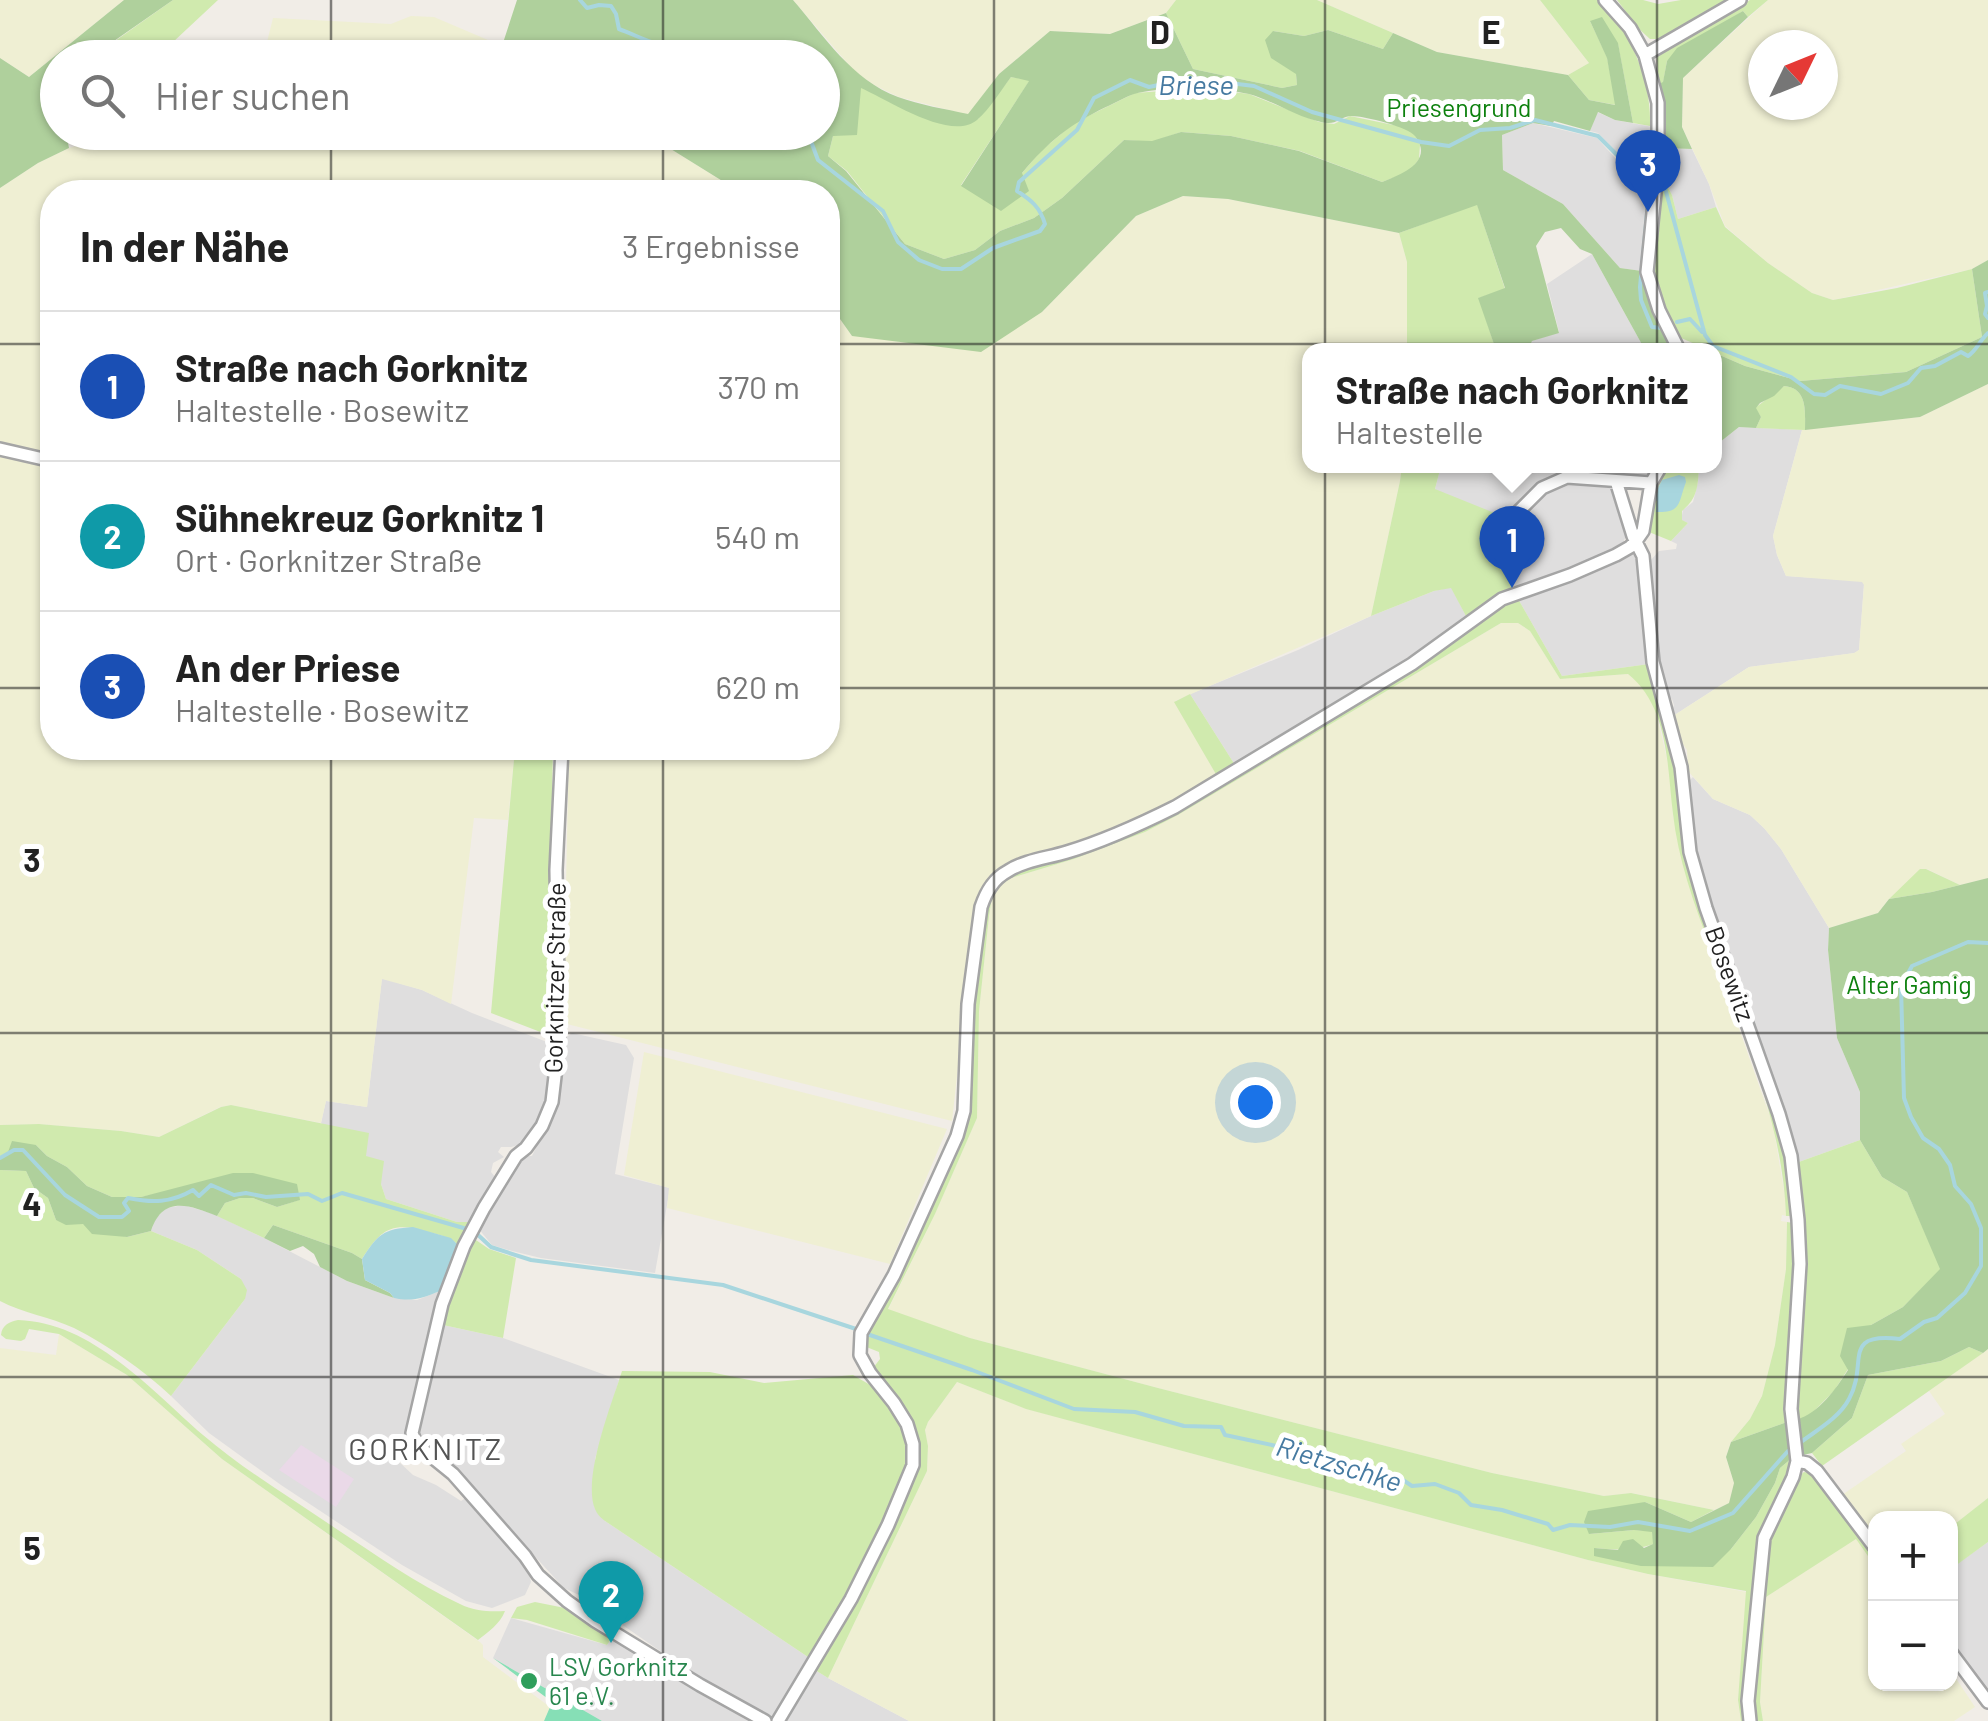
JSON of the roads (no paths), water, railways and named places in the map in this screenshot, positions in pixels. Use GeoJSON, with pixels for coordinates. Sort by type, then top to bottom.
{"type":"FeatureCollection","features":[{"type":"Feature","properties":{"kind":"street"},"geometry":{"type":"LineString","coordinates":[[1606,0],[1630,28],[1645,55],[1658,103],[1659,134],[1647,272],[1659,310],[1676,343]]}},
{"type":"Feature","properties":{"kind":"street"},"geometry":{"type":"LineString","coordinates":[[1645,55],[1740,0]]}},
{"type":"Feature","properties":{"kind":"street"},"geometry":{"type":"LineString","coordinates":[[0,449],[40,458]]}},
{"type":"Feature","properties":{"kind":"street","name":"Bosewitz"},"geometry":{"type":"LineString","coordinates":[[1636,541],[1642,531],[1651,483],[1657,473]]}},
{"type":"Feature","properties":{"kind":"street"},"geometry":{"type":"LineString","coordinates":[[1516,514],[1542,488],[1567,477],[1651,483]]}},
{"type":"Feature","properties":{"kind":"street","name":"Bosewitz"},"geometry":{"type":"LineString","coordinates":[[1616,481],[1643,556],[1653,662],[1681,767],[1690,852],[1791,1156],[1800,1264],[1792,1409],[1797,1460]]}},
{"type":"Feature","properties":{"kind":"street"},"geometry":{"type":"LineString","coordinates":[[778,1721],[850,1599],[888,1525],[912,1465],[913,1444],[907,1424],[860,1355],[861,1333],[898,1267],[957,1136],[964,1111],[968,1004],[981,907],[993,882],[1018,866],[1070,851],[1175,807],[1412,664],[1502,599],[1616,556],[1636,541]]}},
{"type":"Feature","properties":{"kind":"street","name":"Gorknitzer Straße"},"geometry":{"type":"LineString","coordinates":[[561,760],[556,870],[558,1042],[552,1102],[542,1126],[516,1156],[472,1231],[442,1304],[412,1433],[416,1444],[452,1474],[566,1601],[595,1622],[766,1721]]}},
{"type":"Feature","properties":{"kind":"street"},"geometry":{"type":"LineString","coordinates":[[1750,1721],[1748,1701],[1764,1538],[1797,1460],[1817,1471],[1868,1539]]}},
{"type":"Feature","properties":{"kind":"street"},"geometry":{"type":"LineString","coordinates":[[1958,1662],[1988,1702]]}},
{"type":"Feature","properties":{"kind":"water"},"geometry":{"type":"Polygon","coordinates":[[[1679,475],[1686,482],[1678,505],[1671,511],[1656,512],[1657,501],[1653,498],[1662,480],[1679,475]]]}},
{"type":"Feature","properties":{"kind":"water"},"geometry":{"type":"Polygon","coordinates":[[[413,1227],[451,1238],[457,1244],[440,1291],[417,1299],[394,1298],[365,1280],[362,1259],[382,1234],[413,1227]]]}},
{"type":"Feature","properties":{"kind":"waterway","name":"Briese"},"geometry":{"type":"LineString","coordinates":[[580,0],[587,8],[611,6],[619,29],[646,40]]}},
{"type":"Feature","properties":{"kind":"waterway","name":"Briese"},"geometry":{"type":"LineString","coordinates":[[814,150],[818,160],[883,211],[898,242],[919,260],[942,269],[961,269],[993,248],[1040,231],[1045,224],[1043,218],[1034,204],[1017,191],[1019,182],[1077,130],[1094,98],[1130,80],[1149,87],[1213,81],[1254,86],[1312,112],[1449,146],[1480,130],[1510,128],[1535,120],[1598,136],[1650,182],[1641,300],[1652,327],[1662,328]]}},
{"type":"Feature","properties":{"kind":"waterway","name":"Briese"},"geometry":{"type":"LineString","coordinates":[[1665,188],[1705,335],[1711,343]]}},
{"type":"Feature","properties":{"kind":"waterway","name":"Briese"},"geometry":{"type":"LineString","coordinates":[[1988,292],[1988,318]]}},
{"type":"Feature","properties":{"kind":"waterway","name":"Briese"},"geometry":{"type":"LineString","coordinates":[[1677,322],[1690,319],[1702,332]]}},
{"type":"Feature","properties":{"kind":"waterway","name":"Briese"},"geometry":{"type":"LineString","coordinates":[[1722,350],[1791,377],[1814,394],[1825,395],[1840,386],[1881,394],[1908,383],[1921,368],[1935,366],[1961,352],[1968,356],[1988,333]]}},
{"type":"Feature","properties":{"kind":"waterway","name":"Rietzschke"},"geometry":{"type":"LineString","coordinates":[[1801,1442],[1845,1406],[1863,1345],[1881,1338],[1900,1339],[1937,1318],[1965,1293],[1981,1266],[1981,1228],[1971,1204],[1955,1186],[1950,1165],[1939,1149],[1923,1138],[1904,1098],[1901,986],[1912,966],[1968,942],[1988,943]]}},
{"type":"Feature","properties":{"kind":"waterway","name":"Rietzschke"},"geometry":{"type":"LineString","coordinates":[[0,1158],[23,1150],[65,1195],[99,1217],[122,1217],[129,1211],[124,1203],[128,1198],[161,1201],[193,1190],[199,1196],[211,1185],[234,1195],[308,1194],[322,1201],[342,1193],[467,1229]]}},
{"type":"Feature","properties":{"kind":"waterway","name":"Rietzschke"},"geometry":{"type":"LineString","coordinates":[[477,1234],[491,1247],[531,1260],[723,1285],[856,1329]]}},
{"type":"Feature","properties":{"kind":"waterway","name":"Rietzschke"},"geometry":{"type":"LineString","coordinates":[[867,1334],[1074,1409],[1135,1412],[1184,1426],[1221,1427],[1225,1435],[1292,1446],[1310,1460],[1351,1465],[1389,1483],[1400,1478],[1412,1486],[1435,1484],[1459,1493],[1471,1505],[1548,1524],[1553,1530],[1570,1525],[1610,1527],[1638,1522],[1690,1531],[1733,1513],[1788,1451]]}},
{"type":"Feature","properties":{"kind":"place","name":"An der Priese"},"geometry":{"type":"Point","coordinates":[1648,212]}},
{"type":"Feature","properties":{"kind":"place","name":"Straße nach Gorknitz"},"geometry":{"type":"Point","coordinates":[1512,588]}},
{"type":"Feature","properties":{"kind":"place","name":"Sühnekreuz Gorknitz 1"},"geometry":{"type":"Point","coordinates":[611,1643]}},
{"type":"Feature","properties":{"kind":"place","name":"LSV Gorknitz 61 e.V."},"geometry":{"type":"Point","coordinates":[529,1681]}},
{"type":"Feature","properties":{"kind":"district","name":"GORKNITZ"},"geometry":{"type":"Point","coordinates":[426,1450]}},
{"type":"Feature","properties":{"kind":"park label","name":"Priesengrund"},"geometry":{"type":"Point","coordinates":[1459,108]}},
{"type":"Feature","properties":{"kind":"park label","name":"Alter Gamig"},"geometry":{"type":"Point","coordinates":[1909,985]}}]}
